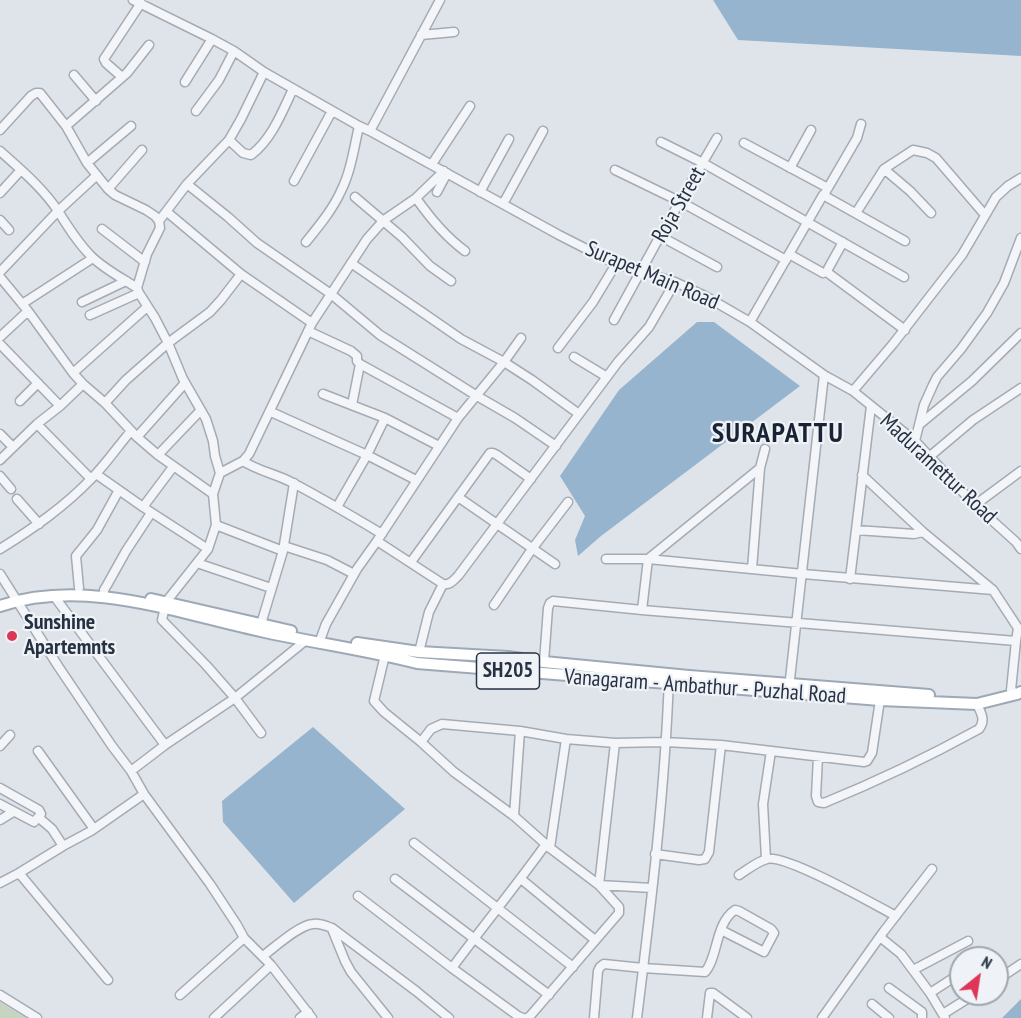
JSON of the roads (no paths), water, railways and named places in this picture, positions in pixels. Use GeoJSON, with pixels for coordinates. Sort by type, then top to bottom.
{"type":"FeatureCollection","features":[{"type":"Feature","properties":{"kind":"main road"},"geometry":{"type":"LineString","coordinates":[[0,599],[79,588],[104,593]]}},
{"type":"Feature","properties":{"kind":"main road","name":"Vanagaram - Ambathur - Puzhal Road"},"geometry":{"type":"LineString","coordinates":[[0,606],[16,598],[104,593],[165,605],[305,640],[320,641],[417,663],[669,679],[789,689],[880,700],[977,704],[1018,690]]}},
{"type":"Feature","properties":{"kind":"main road"},"geometry":{"type":"LineString","coordinates":[[165,605],[261,624],[320,641],[420,652],[508,657],[669,679]]}},
{"type":"Feature","properties":{"kind":"main road"},"geometry":{"type":"LineString","coordinates":[[789,689],[979,698],[1018,690]]}},
{"type":"Feature","properties":{"kind":"street"},"geometry":{"type":"LineString","coordinates":[[370,130],[440,0]]}},
{"type":"Feature","properties":{"kind":"street"},"geometry":{"type":"LineString","coordinates":[[122,77],[104,59],[137,1]]}},
{"type":"Feature","properties":{"kind":"street","name":"Surapet Main Road"},"geometry":{"type":"LineString","coordinates":[[137,1],[234,51],[264,72],[332,111],[616,264],[675,282],[705,296],[750,322],[824,375],[854,391]]}},
{"type":"Feature","properties":{"kind":"street"},"geometry":{"type":"LineString","coordinates":[[421,35],[454,32]]}},
{"type":"Feature","properties":{"kind":"street"},"geometry":{"type":"LineString","coordinates":[[185,82],[212,39]]}},
{"type":"Feature","properties":{"kind":"street"},"geometry":{"type":"LineString","coordinates":[[66,126],[122,77],[149,45]]}},
{"type":"Feature","properties":{"kind":"street"},"geometry":{"type":"LineString","coordinates":[[196,111],[219,80],[234,51]]}},
{"type":"Feature","properties":{"kind":"street"},"geometry":{"type":"LineString","coordinates":[[159,222],[187,184],[229,140],[264,72]]}},
{"type":"Feature","properties":{"kind":"street"},"geometry":{"type":"LineString","coordinates":[[74,75],[96,101]]}},
{"type":"Feature","properties":{"kind":"street"},"geometry":{"type":"LineString","coordinates":[[229,140],[245,154],[251,155],[270,133],[293,89]]}},
{"type":"Feature","properties":{"kind":"street"},"geometry":{"type":"LineString","coordinates":[[0,130],[3,119],[31,96],[36,93],[43,96],[66,126],[96,176],[115,195],[146,210],[159,222],[138,290],[90,315]]}},
{"type":"Feature","properties":{"kind":"street"},"geometry":{"type":"LineString","coordinates":[[432,164],[470,106]]}},
{"type":"Feature","properties":{"kind":"street"},"geometry":{"type":"LineString","coordinates":[[294,181],[332,111]]}},
{"type":"Feature","properties":{"kind":"street"},"geometry":{"type":"LineString","coordinates":[[750,322],[857,138],[861,124]]}},
{"type":"Feature","properties":{"kind":"street"},"geometry":{"type":"LineString","coordinates":[[87,164],[131,126]]}},
{"type":"Feature","properties":{"kind":"street"},"geometry":{"type":"LineString","coordinates":[[306,242],[322,222],[341,191],[359,126]]}},
{"type":"Feature","properties":{"kind":"street"},"geometry":{"type":"LineString","coordinates":[[790,168],[811,130]]}},
{"type":"Feature","properties":{"kind":"street"},"geometry":{"type":"LineString","coordinates":[[503,204],[543,131]]}},
{"type":"Feature","properties":{"kind":"street","name":"Roja Street"},"geometry":{"type":"LineString","coordinates":[[614,320],[717,138]]}},
{"type":"Feature","properties":{"kind":"street"},"geometry":{"type":"LineString","coordinates":[[480,192],[509,139]]}},
{"type":"Feature","properties":{"kind":"street"},"geometry":{"type":"LineString","coordinates":[[661,142],[703,163],[904,277]]}},
{"type":"Feature","properties":{"kind":"street"},"geometry":{"type":"LineString","coordinates":[[744,143],[790,168],[856,213],[905,242]]}},
{"type":"Feature","properties":{"kind":"street"},"geometry":{"type":"LineString","coordinates":[[108,189],[142,150]]}},
{"type":"Feature","properties":{"kind":"street"},"geometry":{"type":"LineString","coordinates":[[856,213],[884,169],[913,150],[936,158],[985,215]]}},
{"type":"Feature","properties":{"kind":"street"},"geometry":{"type":"LineString","coordinates":[[0,151],[42,191],[93,258],[138,290],[155,318],[185,382],[206,419],[220,473],[213,494],[216,525],[208,549],[165,605],[162,620],[235,698],[261,733]]}},
{"type":"Feature","properties":{"kind":"street"},"geometry":{"type":"LineString","coordinates":[[884,169],[931,213]]}},
{"type":"Feature","properties":{"kind":"street"},"geometry":{"type":"LineString","coordinates":[[0,193],[21,170]]}},
{"type":"Feature","properties":{"kind":"street"},"geometry":{"type":"LineString","coordinates":[[615,170],[823,273]]}},
{"type":"Feature","properties":{"kind":"street"},"geometry":{"type":"LineString","coordinates":[[437,192],[446,172]]}},
{"type":"Feature","properties":{"kind":"street"},"geometry":{"type":"LineString","coordinates":[[220,473],[243,461],[249,454],[310,327],[367,239],[384,220],[416,198],[446,172]]}},
{"type":"Feature","properties":{"kind":"street"},"geometry":{"type":"LineString","coordinates":[[0,272],[58,211],[96,176]]}},
{"type":"Feature","properties":{"kind":"street"},"geometry":{"type":"LineString","coordinates":[[854,391],[905,330],[962,255],[996,197],[1021,178]]}},
{"type":"Feature","properties":{"kind":"street"},"geometry":{"type":"LineString","coordinates":[[187,184],[256,243],[331,294],[380,335],[515,418],[556,446]]}},
{"type":"Feature","properties":{"kind":"street"},"geometry":{"type":"LineString","coordinates":[[355,197],[384,220],[430,266],[451,281]]}},
{"type":"Feature","properties":{"kind":"street"},"geometry":{"type":"LineString","coordinates":[[416,198],[425,211],[465,251]]}},
{"type":"Feature","properties":{"kind":"street"},"geometry":{"type":"LineString","coordinates":[[167,212],[241,274],[310,327],[355,353],[360,364],[458,418]]}},
{"type":"Feature","properties":{"kind":"street"},"geometry":{"type":"LineString","coordinates":[[0,220],[9,230]]}},
{"type":"Feature","properties":{"kind":"street"},"geometry":{"type":"LineString","coordinates":[[102,229],[145,262]]}},
{"type":"Feature","properties":{"kind":"street"},"geometry":{"type":"LineString","coordinates":[[660,236],[717,267]]}},
{"type":"Feature","properties":{"kind":"street"},"geometry":{"type":"LineString","coordinates":[[915,441],[924,405],[937,377],[987,313],[1004,283],[1021,238]]}},
{"type":"Feature","properties":{"kind":"street"},"geometry":{"type":"LineString","coordinates":[[843,242],[827,272],[905,330]]}},
{"type":"Feature","properties":{"kind":"street"},"geometry":{"type":"LineString","coordinates":[[0,337],[25,308],[93,258]]}},
{"type":"Feature","properties":{"kind":"street"},"geometry":{"type":"LineString","coordinates":[[351,263],[461,339],[504,362],[579,414]]}},
{"type":"Feature","properties":{"kind":"street"},"geometry":{"type":"LineString","coordinates":[[558,348],[593,302],[616,264]]}},
{"type":"Feature","properties":{"kind":"street"},"geometry":{"type":"LineString","coordinates":[[105,403],[126,380],[168,343],[210,312],[241,274]]}},
{"type":"Feature","properties":{"kind":"street"},"geometry":{"type":"LineString","coordinates":[[0,277],[83,384],[158,455],[213,494]]}},
{"type":"Feature","properties":{"kind":"street"},"geometry":{"type":"LineString","coordinates":[[82,302],[126,280]]}},
{"type":"Feature","properties":{"kind":"street"},"geometry":{"type":"LineString","coordinates":[[243,461],[294,483],[337,507],[442,584],[447,585],[458,576],[618,362],[649,327],[675,282]]}},
{"type":"Feature","properties":{"kind":"street"},"geometry":{"type":"LineString","coordinates":[[73,373],[147,307]]}},
{"type":"Feature","properties":{"kind":"street"},"geometry":{"type":"LineString","coordinates":[[919,424],[972,381],[1021,333]]}},
{"type":"Feature","properties":{"kind":"street"},"geometry":{"type":"LineString","coordinates":[[320,641],[330,617],[354,574],[380,538],[416,480],[458,418],[521,338]]}},
{"type":"Feature","properties":{"kind":"street"},"geometry":{"type":"LineString","coordinates":[[0,344],[60,406]]}},
{"type":"Feature","properties":{"kind":"street"},"geometry":{"type":"LineString","coordinates":[[574,357],[607,377]]}},
{"type":"Feature","properties":{"kind":"street"},"geometry":{"type":"LineString","coordinates":[[352,405],[360,364]]}},
{"type":"Feature","properties":{"kind":"street"},"geometry":{"type":"LineString","coordinates":[[789,689],[824,375]]}},
{"type":"Feature","properties":{"kind":"street"},"geometry":{"type":"LineString","coordinates":[[0,549],[57,511],[185,382]]}},
{"type":"Feature","properties":{"kind":"street"},"geometry":{"type":"LineString","coordinates":[[20,401],[38,383]]}},
{"type":"Feature","properties":{"kind":"street"},"geometry":{"type":"LineString","coordinates":[[0,460],[83,384]]}},
{"type":"Feature","properties":{"kind":"street"},"geometry":{"type":"LineString","coordinates":[[930,457],[973,420],[1021,388]]}},
{"type":"Feature","properties":{"kind":"street","name":"Maduramettur Road"},"geometry":{"type":"LineString","coordinates":[[854,391],[915,441],[975,505],[1019,543]]}},
{"type":"Feature","properties":{"kind":"street"},"geometry":{"type":"LineString","coordinates":[[323,394],[385,418],[439,446]]}},
{"type":"Feature","properties":{"kind":"street"},"geometry":{"type":"LineString","coordinates":[[850,579],[871,406]]}},
{"type":"Feature","properties":{"kind":"street"},"geometry":{"type":"LineString","coordinates":[[158,455],[200,411]]}},
{"type":"Feature","properties":{"kind":"street"},"geometry":{"type":"LineString","coordinates":[[271,412],[367,455],[416,480]]}},
{"type":"Feature","properties":{"kind":"street"},"geometry":{"type":"LineString","coordinates":[[337,507],[385,418]]}},
{"type":"Feature","properties":{"kind":"street"},"geometry":{"type":"LineString","coordinates":[[37,424],[94,476],[208,549]]}},
{"type":"Feature","properties":{"kind":"street"},"geometry":{"type":"LineString","coordinates":[[0,434],[13,447]]}},
{"type":"Feature","properties":{"kind":"street"},"geometry":{"type":"LineString","coordinates":[[752,569],[760,468],[765,449]]}},
{"type":"Feature","properties":{"kind":"street"},"geometry":{"type":"LineString","coordinates":[[411,562],[491,453],[531,479]]}},
{"type":"Feature","properties":{"kind":"street"},"geometry":{"type":"LineString","coordinates":[[143,507],[173,467]]}},
{"type":"Feature","properties":{"kind":"street"},"geometry":{"type":"LineString","coordinates":[[642,610],[648,559],[760,468]]}},
{"type":"Feature","properties":{"kind":"street"},"geometry":{"type":"LineString","coordinates":[[975,505],[1021,471]]}},
{"type":"Feature","properties":{"kind":"street"},"geometry":{"type":"LineString","coordinates":[[862,474],[923,532],[993,590],[1018,628],[1016,641],[1018,690]]}},
{"type":"Feature","properties":{"kind":"street"},"geometry":{"type":"LineString","coordinates":[[0,476],[11,489]]}},
{"type":"Feature","properties":{"kind":"street"},"geometry":{"type":"LineString","coordinates":[[261,624],[284,549],[294,483]]}},
{"type":"Feature","properties":{"kind":"street"},"geometry":{"type":"LineString","coordinates":[[79,588],[76,556],[97,530],[118,490]]}},
{"type":"Feature","properties":{"kind":"street"},"geometry":{"type":"LineString","coordinates":[[458,497],[555,564]]}},
{"type":"Feature","properties":{"kind":"street"},"geometry":{"type":"LineString","coordinates":[[17,499],[39,524]]}},
{"type":"Feature","properties":{"kind":"street"},"geometry":{"type":"LineString","coordinates":[[494,605],[532,549],[568,502]]}},
{"type":"Feature","properties":{"kind":"street"},"geometry":{"type":"LineString","coordinates":[[104,593],[126,551],[151,513]]}},
{"type":"Feature","properties":{"kind":"street"},"geometry":{"type":"LineString","coordinates":[[216,525],[284,549],[327,560],[354,574]]}},
{"type":"Feature","properties":{"kind":"street"},"geometry":{"type":"LineString","coordinates":[[856,530],[914,534],[923,532]]}},
{"type":"Feature","properties":{"kind":"street"},"geometry":{"type":"LineString","coordinates":[[606,558],[648,559],[850,579],[993,590]]}},
{"type":"Feature","properties":{"kind":"street"},"geometry":{"type":"LineString","coordinates":[[197,563],[271,588]]}},
{"type":"Feature","properties":{"kind":"street"},"geometry":{"type":"LineString","coordinates":[[0,574],[51,656],[131,771],[144,794],[210,884],[244,938],[271,965],[310,1015],[300,1018]]}},
{"type":"Feature","properties":{"kind":"street"},"geometry":{"type":"LineString","coordinates":[[420,652],[429,612],[442,584]]}},
{"type":"Feature","properties":{"kind":"street"},"geometry":{"type":"LineString","coordinates":[[54,596],[165,746]]}},
{"type":"Feature","properties":{"kind":"street"},"geometry":{"type":"LineString","coordinates":[[544,662],[548,608],[553,601],[1016,641]]}},
{"type":"Feature","properties":{"kind":"street"},"geometry":{"type":"LineString","coordinates":[[131,771],[235,698],[305,640]]}},
{"type":"Feature","properties":{"kind":"street"},"geometry":{"type":"LineString","coordinates":[[358,897],[452,968],[525,1018],[530,1016],[549,995],[620,910],[615,901],[599,885],[548,846],[514,816],[454,772],[384,712],[374,701],[385,655]]}},
{"type":"Feature","properties":{"kind":"street"},"geometry":{"type":"LineString","coordinates":[[637,1018],[652,888],[669,679]]}},
{"type":"Feature","properties":{"kind":"street"},"geometry":{"type":"LineString","coordinates":[[421,742],[431,729],[442,724],[615,743],[665,742],[721,745],[864,762],[872,753],[880,700]]}},
{"type":"Feature","properties":{"kind":"street"},"geometry":{"type":"LineString","coordinates":[[818,757],[816,796],[818,802],[824,803],[925,759],[979,729],[982,717],[977,704]]}},
{"type":"Feature","properties":{"kind":"street"},"geometry":{"type":"LineString","coordinates":[[514,816],[520,731]]}},
{"type":"Feature","properties":{"kind":"street"},"geometry":{"type":"LineString","coordinates":[[0,746],[9,735]]}},
{"type":"Feature","properties":{"kind":"street"},"geometry":{"type":"LineString","coordinates":[[452,968],[548,846],[566,738]]}},
{"type":"Feature","properties":{"kind":"street"},"geometry":{"type":"LineString","coordinates":[[599,885],[615,743]]}},
{"type":"Feature","properties":{"kind":"street"},"geometry":{"type":"LineString","coordinates":[[655,854],[699,860],[707,856],[721,745]]}},
{"type":"Feature","properties":{"kind":"street"},"geometry":{"type":"LineString","coordinates":[[38,751],[94,829]]}},
{"type":"Feature","properties":{"kind":"street"},"geometry":{"type":"LineString","coordinates":[[766,859],[763,820],[771,751]]}},
{"type":"Feature","properties":{"kind":"street"},"geometry":{"type":"LineString","coordinates":[[0,788],[39,810],[41,814],[34,822],[0,804]]}},
{"type":"Feature","properties":{"kind":"street"},"geometry":{"type":"LineString","coordinates":[[0,883],[94,829],[144,794]]}},
{"type":"Feature","properties":{"kind":"street"},"geometry":{"type":"LineString","coordinates":[[0,820],[13,812]]}},
{"type":"Feature","properties":{"kind":"street"},"geometry":{"type":"LineString","coordinates":[[38,817],[52,829],[63,846]]}},
{"type":"Feature","properties":{"kind":"street"},"geometry":{"type":"LineString","coordinates":[[414,843],[573,967]]}},
{"type":"Feature","properties":{"kind":"street"},"geometry":{"type":"LineString","coordinates":[[739,875],[766,859],[775,858],[851,891],[896,916]]}},
{"type":"Feature","properties":{"kind":"street"},"geometry":{"type":"LineString","coordinates":[[822,1018],[932,869]]}},
{"type":"Feature","properties":{"kind":"street"},"geometry":{"type":"LineString","coordinates":[[19,873],[108,980]]}},
{"type":"Feature","properties":{"kind":"street"},"geometry":{"type":"LineString","coordinates":[[395,879],[549,995]]}},
{"type":"Feature","properties":{"kind":"street"},"geometry":{"type":"LineString","coordinates":[[521,879],[595,940]]}},
{"type":"Feature","properties":{"kind":"street"},"geometry":{"type":"LineString","coordinates":[[599,885],[652,888]]}},
{"type":"Feature","properties":{"kind":"street"},"geometry":{"type":"LineString","coordinates":[[594,1018],[600,967],[604,964],[643,969],[705,972],[721,930],[735,910],[771,929],[774,933],[764,952],[721,930]]}},
{"type":"Feature","properties":{"kind":"street"},"geometry":{"type":"LineString","coordinates":[[263,956],[303,926],[321,924],[332,928],[449,1018]]}},
{"type":"Feature","properties":{"kind":"street"},"geometry":{"type":"LineString","coordinates":[[332,928],[351,972],[387,1018]]}},
{"type":"Feature","properties":{"kind":"street"},"geometry":{"type":"LineString","coordinates":[[880,937],[901,954],[944,1016],[958,1006]]}},
{"type":"Feature","properties":{"kind":"street"},"geometry":{"type":"LineString","coordinates":[[180,995],[244,938]]}},
{"type":"Feature","properties":{"kind":"street"},"geometry":{"type":"LineString","coordinates":[[913,970],[968,941]]}},
{"type":"Feature","properties":{"kind":"street"},"geometry":{"type":"LineString","coordinates":[[214,1018],[271,965]]}},
{"type":"Feature","properties":{"kind":"street"},"geometry":{"type":"LineString","coordinates":[[930,993],[949,981]]}},
{"type":"Feature","properties":{"kind":"street"},"geometry":{"type":"LineString","coordinates":[[889,988],[922,1012],[922,1018]]}},
{"type":"Feature","properties":{"kind":"street"},"geometry":{"type":"LineString","coordinates":[[707,1018],[710,993],[713,993],[747,1018]]}},
{"type":"Feature","properties":{"kind":"street"},"geometry":{"type":"LineString","coordinates":[[0,995],[37,1018]]}},
{"type":"Feature","properties":{"kind":"street"},"geometry":{"type":"LineString","coordinates":[[872,1004],[888,1018]]}},
{"type":"Feature","properties":{"kind":"water"},"geometry":{"type":"Polygon","coordinates":[[[713,0],[1021,0],[1021,56],[738,40],[713,0]]]}},
{"type":"Feature","properties":{"kind":"water"},"geometry":{"type":"Polygon","coordinates":[[[697,322],[714,322],[800,386],[601,536],[578,556],[575,540],[585,516],[560,476],[619,390],[697,322]]]}},
{"type":"Feature","properties":{"kind":"water"},"geometry":{"type":"Polygon","coordinates":[[[313,727],[405,809],[294,903],[223,822],[222,801],[313,727]]]}},
{"type":"Feature","properties":{"kind":"water"},"geometry":{"type":"Polygon","coordinates":[[[1021,999],[1021,1018],[1002,1018],[1021,999]]]}},
{"type":"Feature","properties":{"kind":"place","name":"Sunshine Apartemnts"},"geometry":{"type":"Point","coordinates":[12,636]}},
{"type":"Feature","properties":{"kind":"district","name":"SURAPATTU"},"geometry":{"type":"Point","coordinates":[778,434]}}]}
